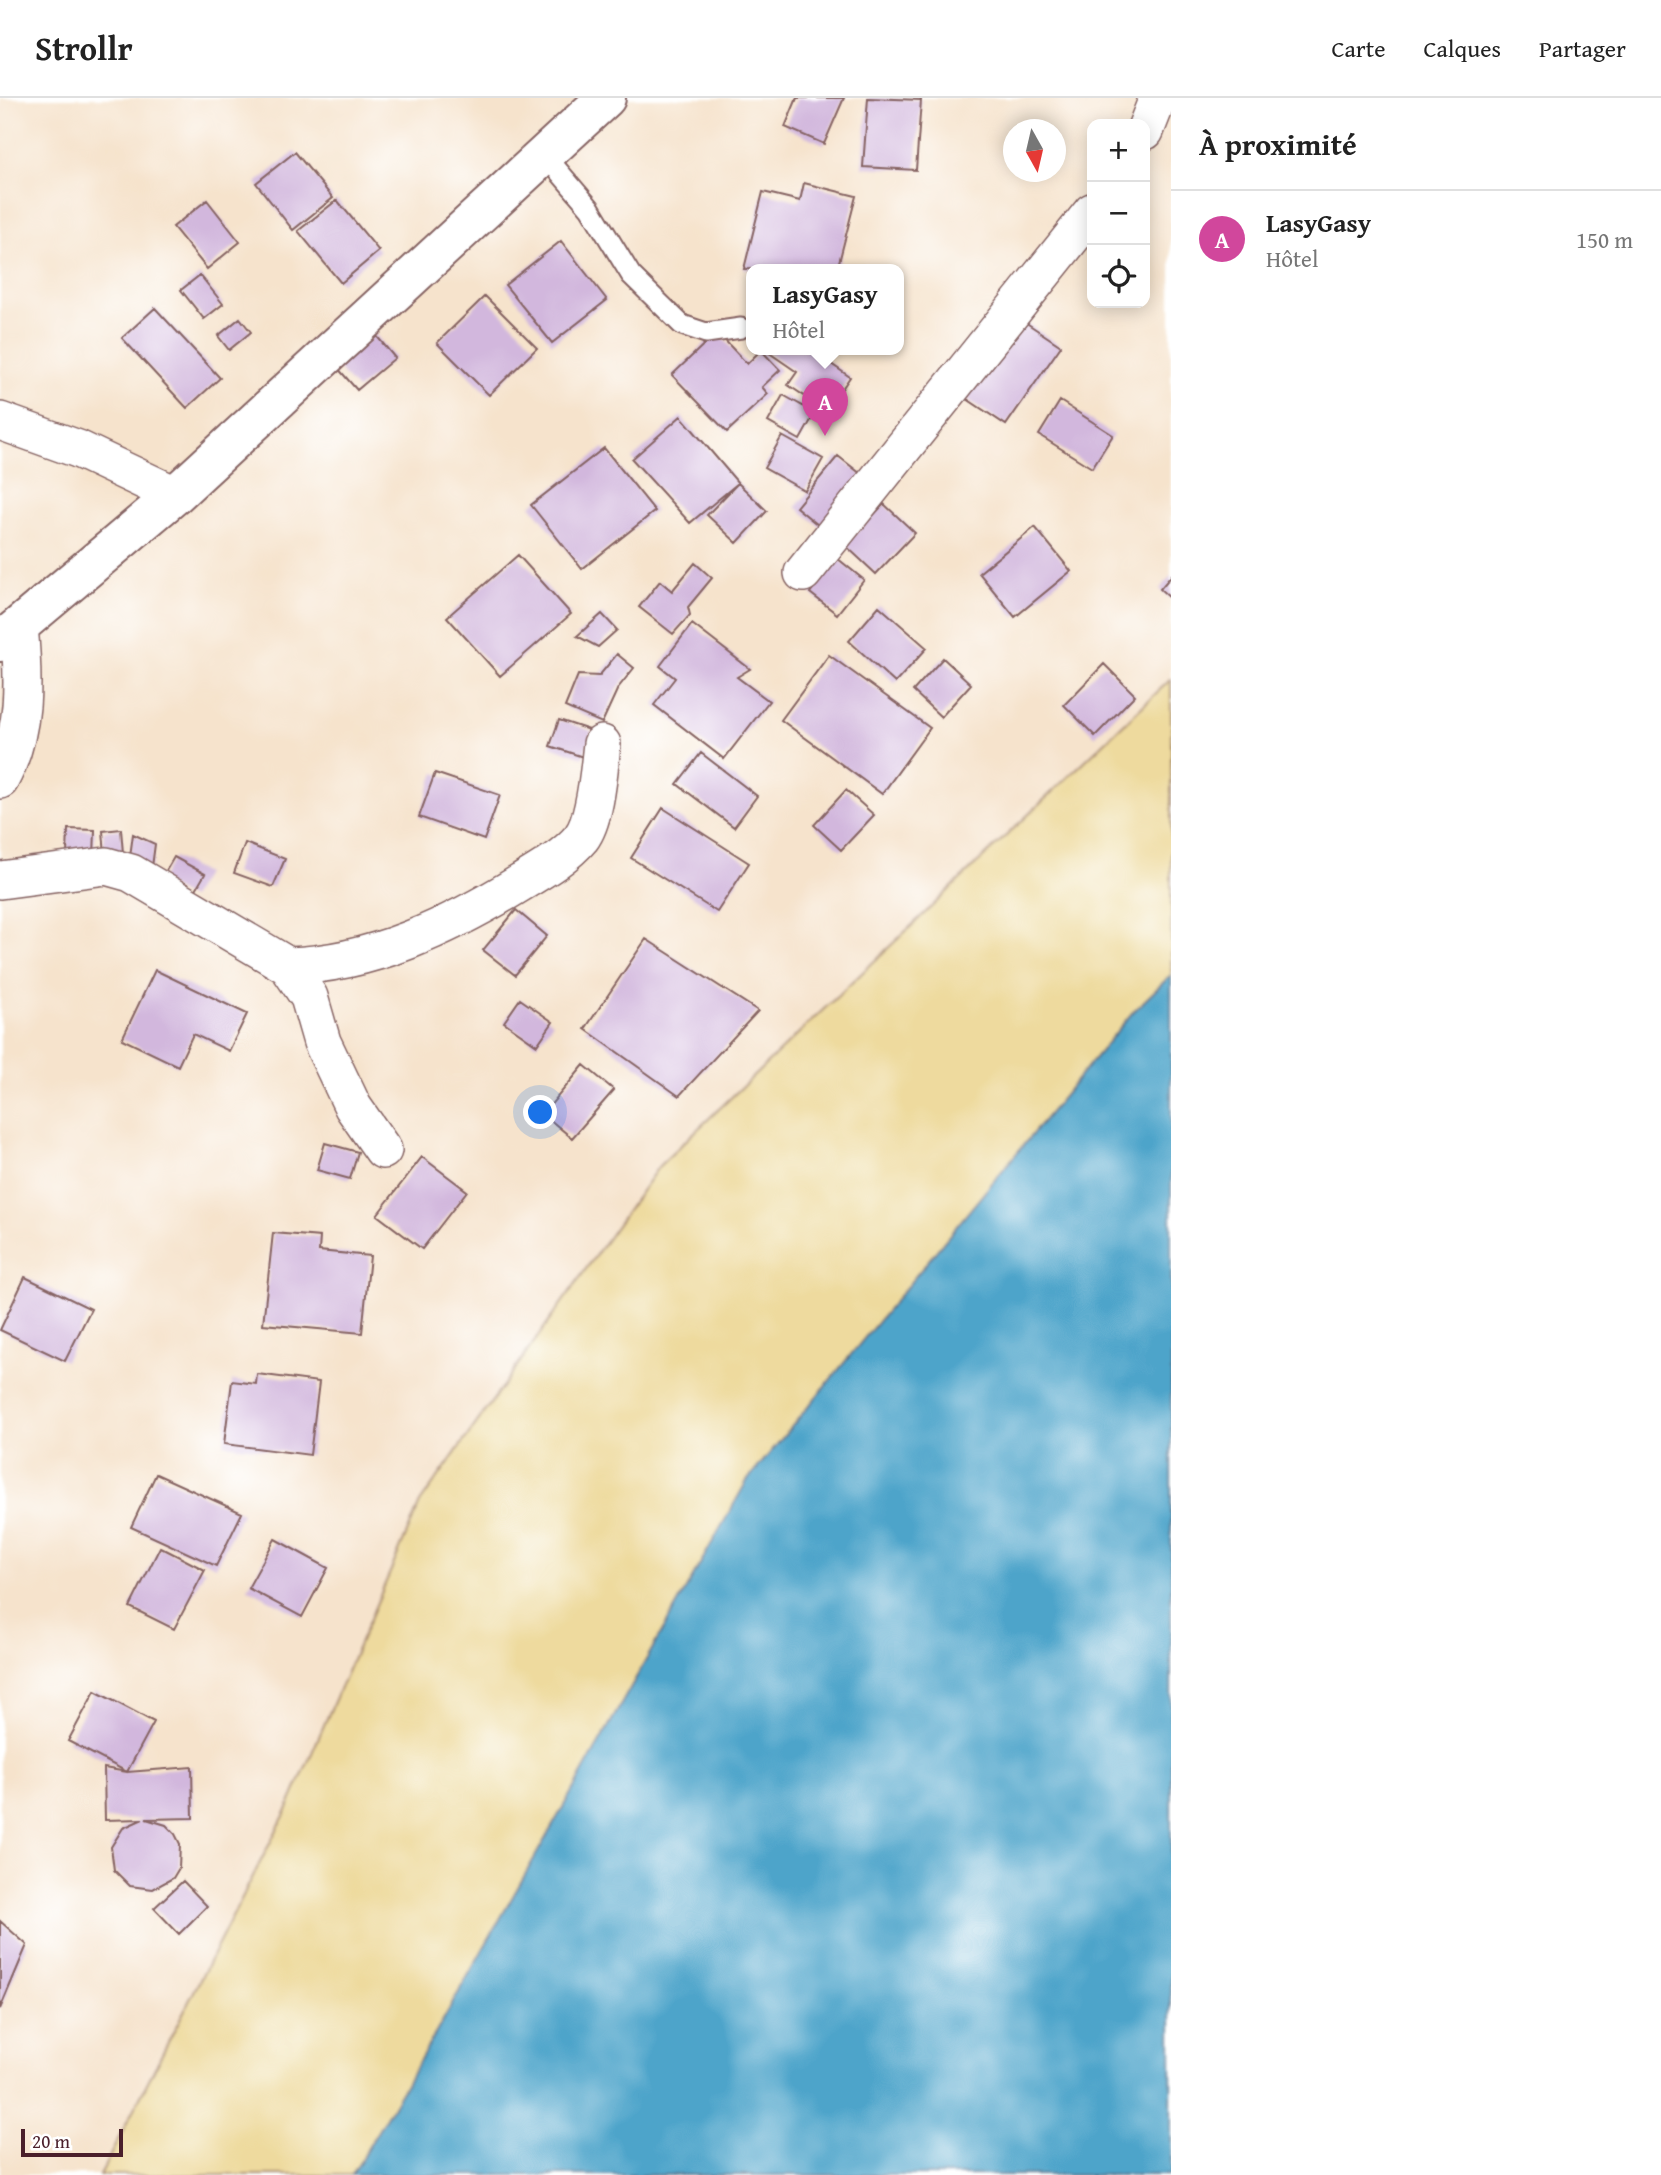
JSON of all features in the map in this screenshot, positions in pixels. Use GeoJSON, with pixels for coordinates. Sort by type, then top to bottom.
{"type":"FeatureCollection","features":[{"type":"Feature","properties":{"kind":"street"},"geometry":{"type":"LineString","coordinates":[[0,780],[13,756],[20,723],[23,664],[10,634],[174,495],[543,153],[606,98]]}},
{"type":"Feature","properties":{"kind":"street"},"geometry":{"type":"LineString","coordinates":[[1150,119],[1158,98]]}},
{"type":"Feature","properties":{"kind":"street"},"geometry":{"type":"LineString","coordinates":[[803,573],[1087,218]]}},
{"type":"Feature","properties":{"kind":"street"},"geometry":{"type":"LineString","coordinates":[[0,421],[78,449],[174,495]]}},
{"type":"Feature","properties":{"kind":"street"},"geometry":{"type":"LineString","coordinates":[[288,966],[321,965],[420,936],[468,915],[548,866],[583,836],[594,800],[602,744]]}},
{"type":"Feature","properties":{"kind":"street"},"geometry":{"type":"LineString","coordinates":[[0,880],[106,866],[131,873],[288,966],[309,997],[322,1042],[353,1107],[383,1150]]}},
{"type":"Feature","properties":{"kind":"lane"},"geometry":{"type":"LineString","coordinates":[[543,153],[590,208],[631,275],[682,325],[706,333],[741,328]]}},
{"type":"Feature","properties":{"kind":"sand"},"geometry":{"type":"Polygon","coordinates":[[[1171,679],[1171,975],[1132,1013],[747,1481],[437,2031],[352,2175],[100,2175],[289,1806],[420,1503],[659,1166],[1171,679]]]}},
{"type":"Feature","properties":{"kind":"water"},"geometry":{"type":"Polygon","coordinates":[[[1171,975],[1171,2175],[352,2175],[437,2031],[747,1481],[1132,1013],[1171,975]]]}},
{"type":"Feature","properties":{"kind":"building"},"geometry":{"type":"Polygon","coordinates":[[[797,98],[844,98],[824,144],[785,127],[797,98]]]}},
{"type":"Feature","properties":{"kind":"building"},"geometry":{"type":"Polygon","coordinates":[[[868,98],[921,100],[916,170],[863,167],[868,98]]]}},
{"type":"Feature","properties":{"kind":"building"},"geometry":{"type":"Polygon","coordinates":[[[295,152],[333,198],[293,230],[256,183],[295,152]]]}},
{"type":"Feature","properties":{"kind":"building"},"geometry":{"type":"Polygon","coordinates":[[[804,183],[856,196],[839,264],[746,264],[744,269],[763,192],[800,201],[804,183]]]}},
{"type":"Feature","properties":{"kind":"building"},"geometry":{"type":"Polygon","coordinates":[[[207,200],[240,242],[207,269],[173,227],[207,200]]]}},
{"type":"Feature","properties":{"kind":"building"},"geometry":{"type":"Polygon","coordinates":[[[337,200],[379,251],[341,283],[298,231],[337,200]]]}},
{"type":"Feature","properties":{"kind":"building"},"geometry":{"type":"Polygon","coordinates":[[[561,241],[607,300],[552,343],[505,285],[561,241]]]}},
{"type":"Feature","properties":{"kind":"building"},"geometry":{"type":"Polygon","coordinates":[[[200,275],[223,304],[204,319],[181,290],[200,275]]]}},
{"type":"Feature","properties":{"kind":"building"},"geometry":{"type":"Polygon","coordinates":[[[485,296],[537,348],[489,395],[437,343],[485,296]]]}},
{"type":"Feature","properties":{"kind":"building"},"geometry":{"type":"Polygon","coordinates":[[[155,308],[220,378],[187,408],[122,338],[155,308]]]}},
{"type":"Feature","properties":{"kind":"building"},"geometry":{"type":"Polygon","coordinates":[[[240,318],[251,332],[229,350],[218,336],[240,318]]]}},
{"type":"Feature","properties":{"kind":"building"},"geometry":{"type":"Polygon","coordinates":[[[1019,318],[1061,346],[1006,425],[964,397],[1019,318]]]}},
{"type":"Feature","properties":{"kind":"building"},"geometry":{"type":"Polygon","coordinates":[[[717,332],[747,364],[756,355],[766,355],[780,370],[762,387],[768,394],[727,432],[672,375],[717,332]]]}},
{"type":"Feature","properties":{"kind":"building"},"geometry":{"type":"Polygon","coordinates":[[[375,334],[395,358],[357,390],[336,366],[375,334]]]}},
{"type":"Feature","properties":{"kind":"building"},"geometry":{"type":"Polygon","coordinates":[[[772,355],[822,355],[821,357],[850,377],[827,411],[788,385],[797,372],[772,355]]]}},
{"type":"Feature","properties":{"kind":"building"},"geometry":{"type":"Polygon","coordinates":[[[783,395],[815,413],[800,440],[768,422],[783,395]]]}},
{"type":"Feature","properties":{"kind":"building"},"geometry":{"type":"Polygon","coordinates":[[[1060,401],[1113,435],[1092,468],[1039,435],[1060,401]]]}},
{"type":"Feature","properties":{"kind":"building"},"geometry":{"type":"Polygon","coordinates":[[[681,416],[738,483],[690,523],[632,459],[681,416]]]}},
{"type":"Feature","properties":{"kind":"building"},"geometry":{"type":"Polygon","coordinates":[[[782,436],[823,459],[805,491],[764,468],[782,436]]]}},
{"type":"Feature","properties":{"kind":"building"},"geometry":{"type":"Polygon","coordinates":[[[604,448],[655,511],[582,569],[531,505],[604,448]]]}},
{"type":"Feature","properties":{"kind":"building"},"geometry":{"type":"Polygon","coordinates":[[[838,456],[866,478],[823,529],[796,507],[838,456]]]}},
{"type":"Feature","properties":{"kind":"building"},"geometry":{"type":"Polygon","coordinates":[[[738,483],[767,511],[737,543],[707,515],[738,483]]]}},
{"type":"Feature","properties":{"kind":"building"},"geometry":{"type":"Polygon","coordinates":[[[884,504],[915,533],[876,574],[845,545],[884,504]]]}},
{"type":"Feature","properties":{"kind":"building"},"geometry":{"type":"Polygon","coordinates":[[[1035,527],[1071,571],[1015,617],[979,573],[1035,527]]]}},
{"type":"Feature","properties":{"kind":"building"},"geometry":{"type":"Polygon","coordinates":[[[518,555],[571,614],[500,676],[447,617],[518,555]]]}},
{"type":"Feature","properties":{"kind":"building"},"geometry":{"type":"Polygon","coordinates":[[[837,558],[864,580],[837,614],[810,593],[837,558]]]}},
{"type":"Feature","properties":{"kind":"building"},"geometry":{"type":"Polygon","coordinates":[[[695,563],[712,578],[688,607],[690,615],[673,634],[639,607],[660,581],[672,591],[695,563]]]}},
{"type":"Feature","properties":{"kind":"building"},"geometry":{"type":"Polygon","coordinates":[[[1171,576],[1171,599],[1160,589],[1171,576]]]}},
{"type":"Feature","properties":{"kind":"building"},"geometry":{"type":"Polygon","coordinates":[[[879,606],[927,648],[895,683],[849,641],[879,606]]]}},
{"type":"Feature","properties":{"kind":"building"},"geometry":{"type":"Polygon","coordinates":[[[602,614],[617,630],[598,647],[577,636],[602,614]]]}},
{"type":"Feature","properties":{"kind":"building"},"geometry":{"type":"Polygon","coordinates":[[[692,624],[750,669],[737,677],[769,701],[724,759],[654,705],[675,678],[660,666],[692,624]]]}},
{"type":"Feature","properties":{"kind":"building"},"geometry":{"type":"Polygon","coordinates":[[[617,654],[634,668],[618,688],[602,723],[565,707],[578,675],[599,676],[617,654]]]}},
{"type":"Feature","properties":{"kind":"building"},"geometry":{"type":"Polygon","coordinates":[[[829,655],[930,728],[882,794],[781,720],[829,655]]]}},
{"type":"Feature","properties":{"kind":"building"},"geometry":{"type":"Polygon","coordinates":[[[943,658],[971,684],[941,717],[913,691],[943,658]]]}},
{"type":"Feature","properties":{"kind":"building"},"geometry":{"type":"Polygon","coordinates":[[[1104,664],[1135,695],[1095,736],[1064,705],[1104,664]]]}},
{"type":"Feature","properties":{"kind":"building"},"geometry":{"type":"Polygon","coordinates":[[[559,720],[592,731],[583,757],[550,746],[559,720]]]}},
{"type":"Feature","properties":{"kind":"building"},"geometry":{"type":"Polygon","coordinates":[[[701,753],[757,796],[734,827],[677,784],[701,753]]]}},
{"type":"Feature","properties":{"kind":"building"},"geometry":{"type":"Polygon","coordinates":[[[435,773],[500,795],[484,840],[419,817],[435,773]]]}},
{"type":"Feature","properties":{"kind":"building"},"geometry":{"type":"Polygon","coordinates":[[[846,790],[874,815],[841,850],[814,825],[846,790]]]}},
{"type":"Feature","properties":{"kind":"building"},"geometry":{"type":"Polygon","coordinates":[[[663,808],[749,863],[717,912],[631,858],[663,808]]]}},
{"type":"Feature","properties":{"kind":"building"},"geometry":{"type":"Polygon","coordinates":[[[68,829],[95,830],[94,857],[67,855],[68,829]]]}},
{"type":"Feature","properties":{"kind":"building"},"geometry":{"type":"Polygon","coordinates":[[[121,829],[123,853],[105,854],[103,831],[121,829]]]}},
{"type":"Feature","properties":{"kind":"building"},"geometry":{"type":"Polygon","coordinates":[[[133,834],[155,844],[152,867],[129,864],[133,834]]]}},
{"type":"Feature","properties":{"kind":"building"},"geometry":{"type":"Polygon","coordinates":[[[245,843],[285,859],[273,887],[234,873],[245,843]]]}},
{"type":"Feature","properties":{"kind":"building"},"geometry":{"type":"Polygon","coordinates":[[[174,857],[205,874],[191,898],[160,881],[174,857]]]}},
{"type":"Feature","properties":{"kind":"building"},"geometry":{"type":"Polygon","coordinates":[[[516,910],[547,936],[515,975],[483,950],[516,910]]]}},
{"type":"Feature","properties":{"kind":"building"},"geometry":{"type":"Polygon","coordinates":[[[646,939],[758,1011],[679,1096],[585,1029],[646,939]]]}},
{"type":"Feature","properties":{"kind":"building"},"geometry":{"type":"Polygon","coordinates":[[[155,970],[247,1014],[229,1051],[193,1034],[178,1066],[122,1039],[155,970]]]}},
{"type":"Feature","properties":{"kind":"building"},"geometry":{"type":"Polygon","coordinates":[[[520,999],[553,1022],[537,1045],[504,1022],[520,999]]]}},
{"type":"Feature","properties":{"kind":"building"},"geometry":{"type":"Polygon","coordinates":[[[584,1065],[614,1090],[572,1138],[543,1114],[584,1065]]]}},
{"type":"Feature","properties":{"kind":"building"},"geometry":{"type":"Polygon","coordinates":[[[325,1143],[358,1152],[350,1179],[317,1170],[325,1143]]]}},
{"type":"Feature","properties":{"kind":"building"},"geometry":{"type":"Polygon","coordinates":[[[422,1157],[467,1191],[422,1249],[377,1215],[422,1157]]]}},
{"type":"Feature","properties":{"kind":"building"},"geometry":{"type":"Polygon","coordinates":[[[273,1233],[320,1237],[319,1251],[370,1256],[362,1333],[263,1324],[273,1233]]]}},
{"type":"Feature","properties":{"kind":"building"},"geometry":{"type":"Polygon","coordinates":[[[25,1277],[91,1309],[65,1361],[0,1330],[25,1277]]]}},
{"type":"Feature","properties":{"kind":"building"},"geometry":{"type":"Polygon","coordinates":[[[257,1374],[319,1382],[310,1455],[224,1444],[232,1381],[256,1384],[257,1374]]]}},
{"type":"Feature","properties":{"kind":"building"},"geometry":{"type":"Polygon","coordinates":[[[156,1474],[242,1513],[216,1566],[131,1527],[156,1474]]]}},
{"type":"Feature","properties":{"kind":"building"},"geometry":{"type":"Polygon","coordinates":[[[275,1539],[328,1568],[302,1617],[248,1588],[275,1539]]]}},
{"type":"Feature","properties":{"kind":"building"},"geometry":{"type":"Polygon","coordinates":[[[160,1547],[205,1570],[174,1629],[130,1607],[160,1547]]]}},
{"type":"Feature","properties":{"kind":"building"},"geometry":{"type":"Polygon","coordinates":[[[95,1691],[154,1722],[127,1772],[68,1741],[95,1691]]]}},
{"type":"Feature","properties":{"kind":"building"},"geometry":{"type":"Polygon","coordinates":[[[192,1767],[193,1818],[146,1819],[166,1825],[175,1834],[180,1844],[179,1868],[173,1878],[153,1889],[130,1886],[114,1870],[111,1847],[123,1828],[143,1819],[105,1820],[104,1768],[127,1772],[192,1767]]]}},
{"type":"Feature","properties":{"kind":"building"},"geometry":{"type":"Polygon","coordinates":[[[183,1881],[207,1906],[179,1934],[154,1908],[183,1881]]]}},
{"type":"Feature","properties":{"kind":"building"},"geometry":{"type":"Polygon","coordinates":[[[0,1921],[27,1945],[0,2009],[0,1921]]]}},
{"type":"Feature","properties":{"kind":"place","name":"LasyGasy"},"geometry":{"type":"Point","coordinates":[825,436]}}]}
